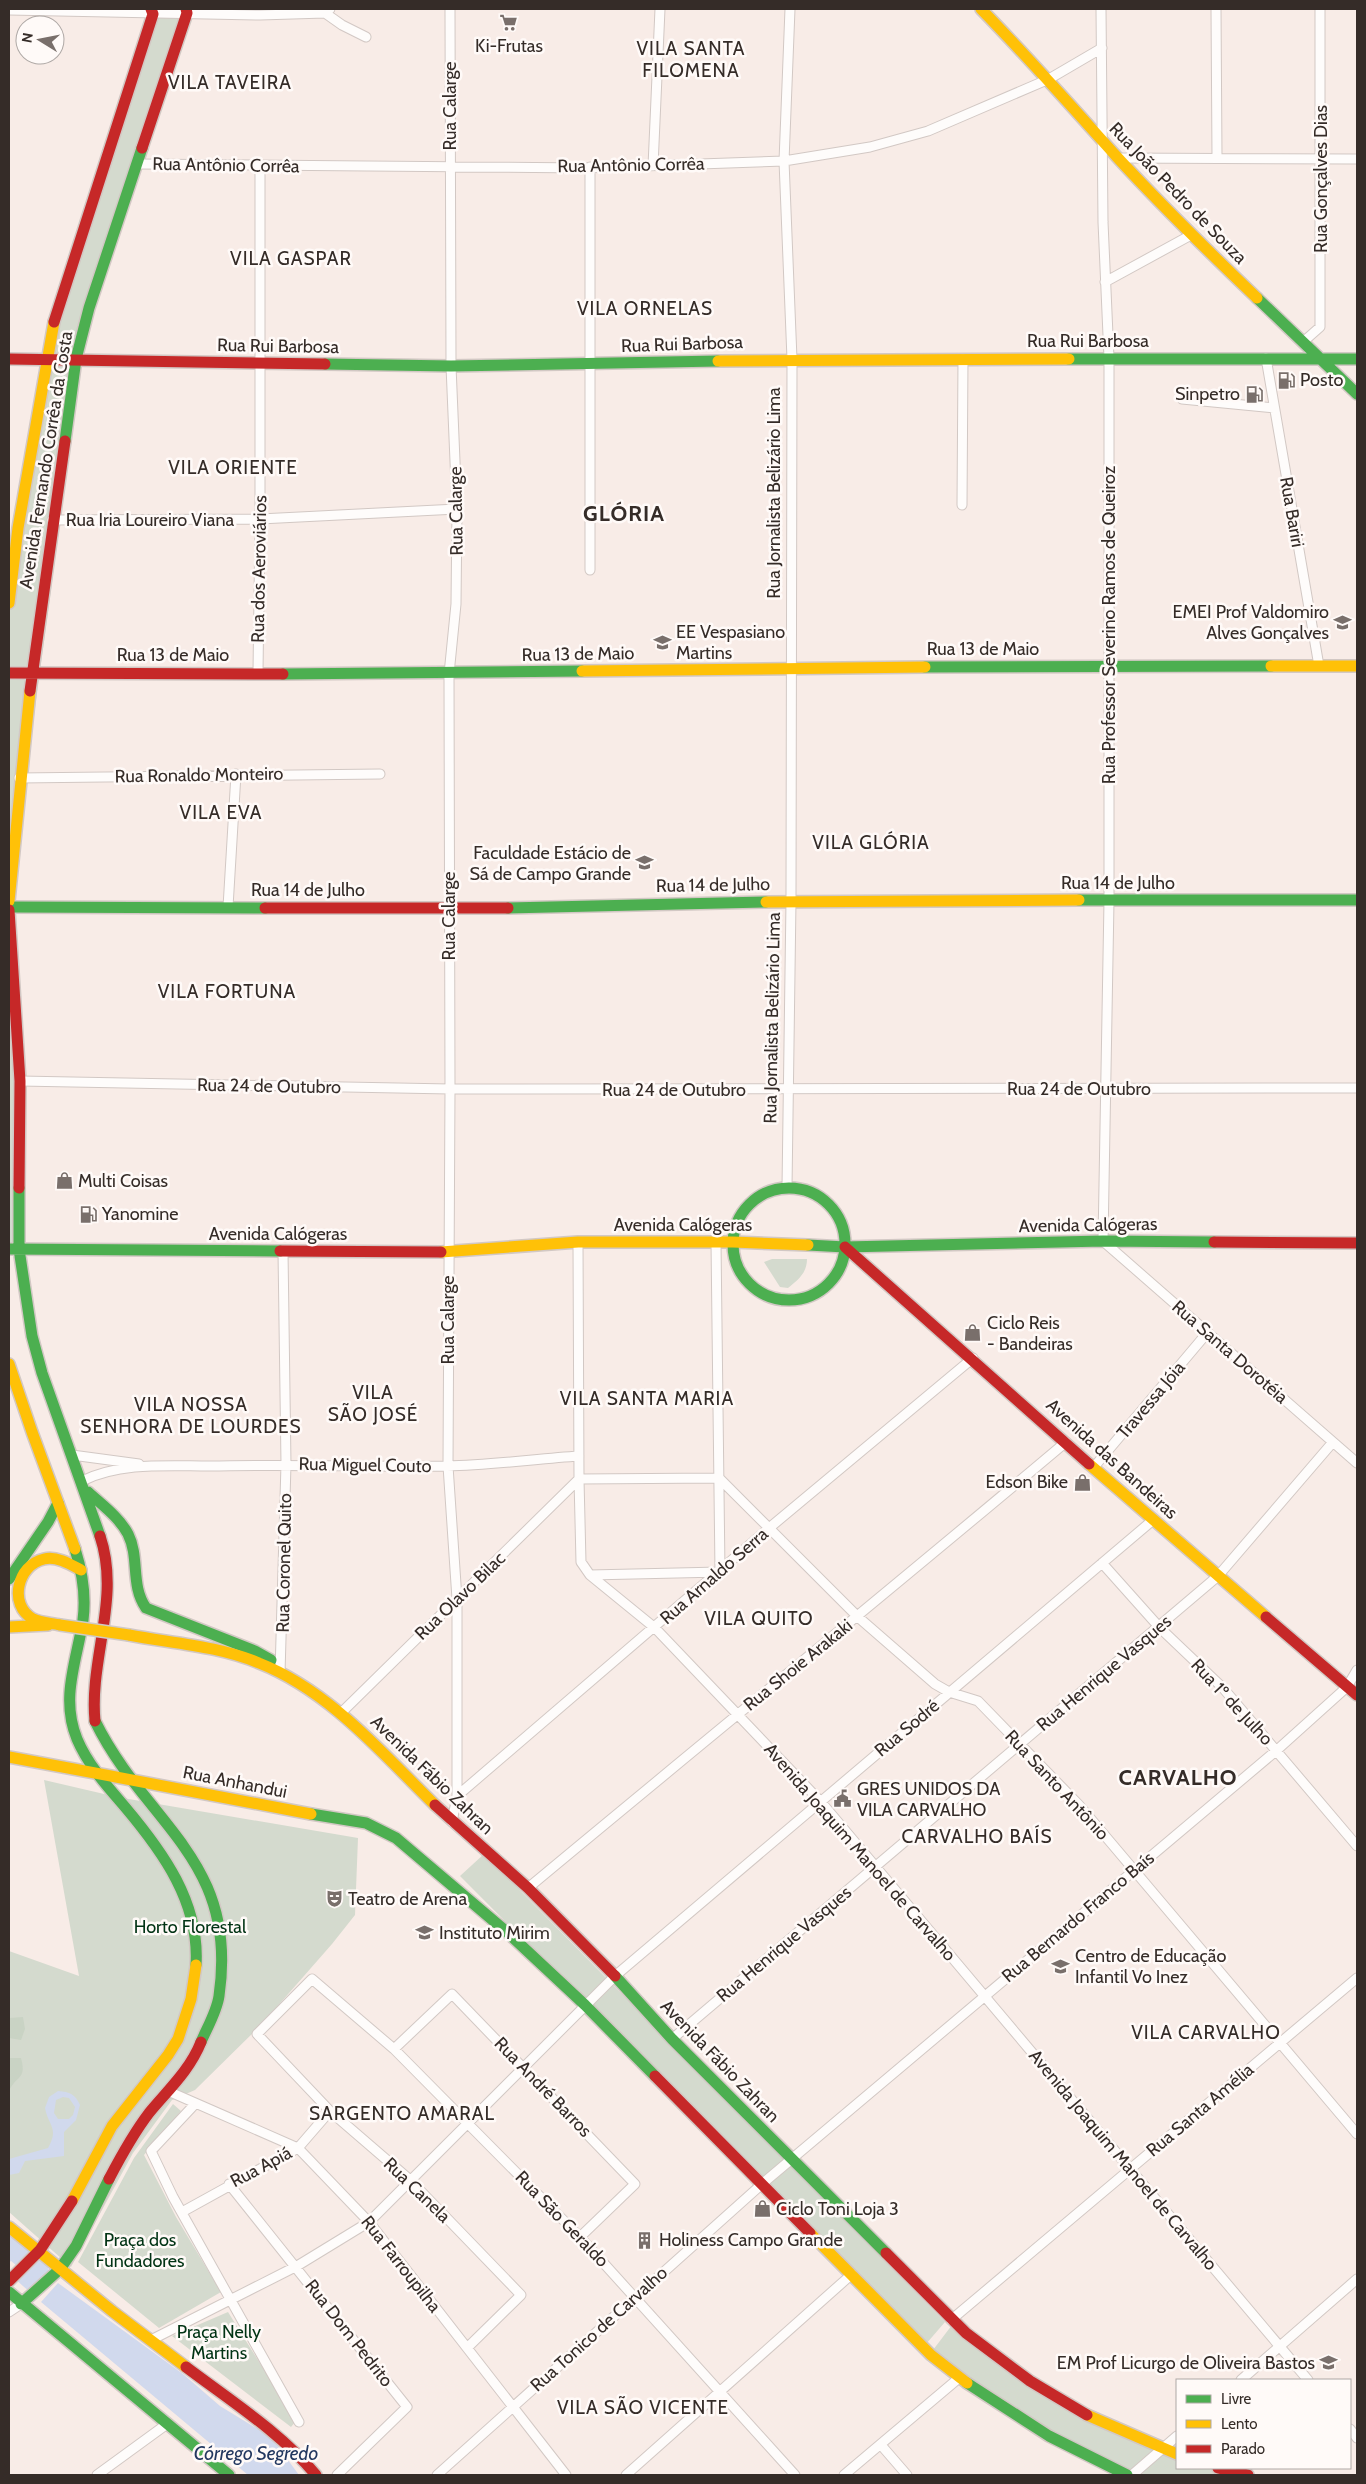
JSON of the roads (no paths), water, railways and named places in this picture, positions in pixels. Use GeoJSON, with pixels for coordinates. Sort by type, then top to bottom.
{"type":"FeatureCollection","features":[{"type":"Feature","properties":{"kind":"main road","name":"Rua João Pedro de Souza"},"geometry":{"type":"LineString","coordinates":[[980,9],[1049,79],[1118,158],[1191,235],[1357,394]]}},
{"type":"Feature","properties":{"kind":"main road","name":"Avenida Fernando Corrêa da Costa"},"geometry":{"type":"LineString","coordinates":[[9,604],[13,528],[45,359],[59,302],[152,11]]}},
{"type":"Feature","properties":{"kind":"main road","name":"Avenida Fernando Corrêa da Costa"},"geometry":{"type":"LineString","coordinates":[[9,901],[19,778],[52,520],[76,359],[89,308],[138,164],[186,11]]}},
{"type":"Feature","properties":{"kind":"main road","name":"Rua Rui Barbosa"},"geometry":{"type":"LineString","coordinates":[[9,359],[451,366],[792,359],[1357,359]]}},
{"type":"Feature","properties":{"kind":"main road","name":"Rua 13 de Maio"},"geometry":{"type":"LineString","coordinates":[[9,673],[258,672],[449,674],[792,667],[1357,666]]}},
{"type":"Feature","properties":{"kind":"main road","name":"Rua 14 de Julho"},"geometry":{"type":"LineString","coordinates":[[9,907],[448,909],[791,901],[1357,900]]}},
{"type":"Feature","properties":{"kind":"main road"},"geometry":{"type":"LineString","coordinates":[[9,910],[20,1081],[14,1250],[32,1336],[42,1373],[84,1485],[107,1556],[108,1601],[92,1699],[95,1721],[107,1745],[168,1822],[203,1875],[217,1912],[222,1934],[219,1997],[198,2050],[187,2069],[126,2146],[76,2246],[56,2273],[21,2304]]}},
{"type":"Feature","properties":{"kind":"main road"},"geometry":{"type":"LineString","coordinates":[[787,1188],[806,1190],[822,1199],[835,1212],[843,1229],[845,1247],[841,1264],[833,1280],[820,1291],[804,1299],[786,1301],[769,1297],[754,1288],[742,1276],[734,1260],[732,1242],[736,1225],[744,1210],[756,1198],[771,1190],[787,1188]]}},
{"type":"Feature","properties":{"kind":"main road","name":"Avenida Calógeras"},"geometry":{"type":"LineString","coordinates":[[14,1250],[448,1252],[578,1242],[732,1242],[845,1247],[1103,1241],[1357,1243]]}},
{"type":"Feature","properties":{"kind":"main road","name":"Avenida das Bandeiras"},"geometry":{"type":"LineString","coordinates":[[845,1247],[1153,1520],[1357,1696]]}},
{"type":"Feature","properties":{"kind":"main road"},"geometry":{"type":"LineString","coordinates":[[9,1364],[58,1503],[72,1537],[81,1570],[84,1604],[69,1706],[72,1726],[95,1773],[136,1820],[167,1864],[186,1897],[193,1919],[196,1961],[188,2014],[170,2052],[107,2134],[58,2226],[37,2255],[11,2279]]}},
{"type":"Feature","properties":{"kind":"main road"},"geometry":{"type":"LineString","coordinates":[[84,1485],[124,1528],[131,1541],[138,1598],[146,1608],[255,1651],[280,1669]]}},
{"type":"Feature","properties":{"kind":"main road"},"geometry":{"type":"LineString","coordinates":[[9,1579],[48,1522],[58,1503]]}},
{"type":"Feature","properties":{"kind":"main road"},"geometry":{"type":"LineString","coordinates":[[81,1570],[63,1561],[45,1559],[34,1562],[24,1569],[20,1579],[20,1602],[26,1612],[34,1620],[226,1653],[280,1669]]}},
{"type":"Feature","properties":{"kind":"main road"},"geometry":{"type":"LineString","coordinates":[[9,1627],[60,1625]]}},
{"type":"Feature","properties":{"kind":"main road","name":"Avenida Fábio Zahran"},"geometry":{"type":"LineString","coordinates":[[280,1669],[341,1712],[452,1822],[528,1888],[615,1976],[672,2039],[952,2320],[1030,2382],[1088,2416],[1176,2454]]}},
{"type":"Feature","properties":{"kind":"main road","name":"Rua Anhandui"},"geometry":{"type":"LineString","coordinates":[[9,1757],[366,1823],[396,1838],[585,2005]]}},
{"type":"Feature","properties":{"kind":"main road"},"geometry":{"type":"LineString","coordinates":[[585,2005],[931,2355],[959,2378],[1020,2420],[1073,2451],[1127,2475]]}},
{"type":"Feature","properties":{"kind":"main road"},"geometry":{"type":"LineString","coordinates":[[9,2227],[56,2273],[151,2340],[279,2437],[300,2456],[316,2475]]}},
{"type":"Feature","properties":{"kind":"main road"},"geometry":{"type":"LineString","coordinates":[[9,2292],[21,2304],[229,2475]]}},
{"type":"Feature","properties":{"kind":"main road"},"geometry":{"type":"LineString","coordinates":[[1222,2469],[1248,2475]]}},
{"type":"Feature","properties":{"kind":"street","name":"Rua Calarge"},"geometry":{"type":"LineString","coordinates":[[450,9],[451,366],[457,509],[456,604],[449,674],[448,909],[450,1089],[448,1466],[457,1599],[457,1796],[452,1822]]}},
{"type":"Feature","properties":{"kind":"street"},"geometry":{"type":"LineString","coordinates":[[654,166],[660,9]]}},
{"type":"Feature","properties":{"kind":"street","name":"Rua Jornalista Belizário Lima"},"geometry":{"type":"LineString","coordinates":[[787,1188],[791,901],[792,359],[784,161],[790,9]]}},
{"type":"Feature","properties":{"kind":"street","name":"Rua Professor Severino Ramos de Queiroz"},"geometry":{"type":"LineString","coordinates":[[1101,9],[1105,282],[1109,358],[1109,901],[1103,1241]]}},
{"type":"Feature","properties":{"kind":"street"},"geometry":{"type":"LineString","coordinates":[[1216,9],[1217,157]]}},
{"type":"Feature","properties":{"kind":"street","name":"Rua Gonçalves Dias"},"geometry":{"type":"LineString","coordinates":[[1303,342],[1320,327],[1322,159],[1320,9]]}},
{"type":"Feature","properties":{"kind":"street"},"geometry":{"type":"LineString","coordinates":[[9,10],[327,11],[342,25],[366,37]]}},
{"type":"Feature","properties":{"kind":"street","name":"Rua Antônio Corrêa"},"geometry":{"type":"LineString","coordinates":[[138,164],[590,167],[784,161],[870,147],[928,131],[1049,79],[1102,48]]}},
{"type":"Feature","properties":{"kind":"street"},"geometry":{"type":"LineString","coordinates":[[1118,158],[1357,159]]}},
{"type":"Feature","properties":{"kind":"street","name":"Rua dos Aeroviários"},"geometry":{"type":"LineString","coordinates":[[258,672],[260,166]]}},
{"type":"Feature","properties":{"kind":"street"},"geometry":{"type":"LineString","coordinates":[[590,167],[590,570]]}},
{"type":"Feature","properties":{"kind":"street"},"geometry":{"type":"LineString","coordinates":[[1105,282],[1191,235]]}},
{"type":"Feature","properties":{"kind":"street","name":"Rua Bariri"},"geometry":{"type":"LineString","coordinates":[[1266,358],[1319,666]]}},
{"type":"Feature","properties":{"kind":"street"},"geometry":{"type":"LineString","coordinates":[[962,505],[963,359]]}},
{"type":"Feature","properties":{"kind":"street"},"geometry":{"type":"LineString","coordinates":[[1182,399],[1274,408]]}},
{"type":"Feature","properties":{"kind":"street","name":"Rua Iria Loureiro Viana"},"geometry":{"type":"LineString","coordinates":[[52,520],[260,519],[457,509]]}},
{"type":"Feature","properties":{"kind":"street"},"geometry":{"type":"LineString","coordinates":[[228,907],[236,774]]}},
{"type":"Feature","properties":{"kind":"street","name":"Rua Ronaldo Monteiro"},"geometry":{"type":"LineString","coordinates":[[19,778],[236,774],[380,774]]}},
{"type":"Feature","properties":{"kind":"street","name":"Rua 24 de Outubro"},"geometry":{"type":"LineString","coordinates":[[20,1081],[450,1089],[1357,1088]]}},
{"type":"Feature","properties":{"kind":"street","name":"Rua Santa Dorotéia"},"geometry":{"type":"LineString","coordinates":[[1103,1241],[1357,1463]]}},
{"type":"Feature","properties":{"kind":"street","name":"Avenida Joaquim Manoel de Carvalho"},"geometry":{"type":"LineString","coordinates":[[578,1242],[581,1562],[590,1575],[655,1628],[821,1802],[1307,2379]]}},
{"type":"Feature","properties":{"kind":"street"},"geometry":{"type":"LineString","coordinates":[[590,1575],[720,1572],[716,1242]]}},
{"type":"Feature","properties":{"kind":"street","name":"Rua Coronel Quito"},"geometry":{"type":"LineString","coordinates":[[280,1669],[286,1464],[283,1251]]}},
{"type":"Feature","properties":{"kind":"street","name":"Travessa Jóia"},"geometry":{"type":"LineString","coordinates":[[1094,1467],[1207,1333]]}},
{"type":"Feature","properties":{"kind":"street","name":"Rua Arnaldo Serra"},"geometry":{"type":"LineString","coordinates":[[457,1796],[655,1628],[768,1529],[972,1358]]}},
{"type":"Feature","properties":{"kind":"street","name":"Rua Shoie Arakaki"},"geometry":{"type":"LineString","coordinates":[[528,1888],[737,1714],[858,1617],[1066,1442]]}},
{"type":"Feature","properties":{"kind":"street","name":"Rua Henrique Vasques"},"geometry":{"type":"LineString","coordinates":[[672,2039],[1020,1743],[1160,1628],[1218,1576],[1333,1442]]}},
{"type":"Feature","properties":{"kind":"street","name":"Rua Miguel Couto"},"geometry":{"type":"LineString","coordinates":[[72,1455],[152,1467]]}},
{"type":"Feature","properties":{"kind":"street","name":"Rua Miguel Couto"},"geometry":{"type":"LineString","coordinates":[[84,1485],[98,1474],[152,1467],[286,1464],[448,1466],[579,1456]]}},
{"type":"Feature","properties":{"kind":"street"},"geometry":{"type":"LineString","coordinates":[[579,1480],[719,1478]]}},
{"type":"Feature","properties":{"kind":"street","name":"Rua Santo Antônio"},"geometry":{"type":"LineString","coordinates":[[719,1478],[858,1617],[935,1684],[949,1692],[978,1701],[1020,1743],[1079,1805],[1357,2134]]}},
{"type":"Feature","properties":{"kind":"street","name":"Rua Olavo Bilac"},"geometry":{"type":"LineString","coordinates":[[341,1712],[579,1480]]}},
{"type":"Feature","properties":{"kind":"street","name":"Rua Sodré"},"geometry":{"type":"LineString","coordinates":[[151,2340],[297,2266],[369,2222],[615,1976],[1153,1520]]}},
{"type":"Feature","properties":{"kind":"street","name":"Rua 1º de Julho"},"geometry":{"type":"LineString","coordinates":[[1102,1563],[1160,1628],[1223,1688],[1357,1846]]}},
{"type":"Feature","properties":{"kind":"street","name":"Rua Bernardo Franco Baís"},"geometry":{"type":"LineString","coordinates":[[791,2158],[1277,1750],[1347,1687],[1357,1670]]}},
{"type":"Feature","properties":{"kind":"street","name":"Rua Santa Amélia"},"geometry":{"type":"LineString","coordinates":[[952,2320],[1357,1978]]}},
{"type":"Feature","properties":{"kind":"street","name":"Rua Canela"},"geometry":{"type":"LineString","coordinates":[[312,1979],[257,2034],[330,2110],[410,2180],[521,2295],[467,2348]]}},
{"type":"Feature","properties":{"kind":"street","name":"Rua São Geraldo"},"geometry":{"type":"LineString","coordinates":[[312,1979],[394,2049],[580,2237],[795,2475]]}},
{"type":"Feature","properties":{"kind":"street","name":"Rua André Barros"},"geometry":{"type":"LineString","coordinates":[[394,2049],[452,1994],[635,2184],[580,2237]]}},
{"type":"Feature","properties":{"kind":"street","name":"Rua Farroupilha"},"geometry":{"type":"LineString","coordinates":[[168,2091],[298,2148],[369,2222],[566,2475]]}},
{"type":"Feature","properties":{"kind":"street"},"geometry":{"type":"LineString","coordinates":[[195,2104],[151,2151],[182,2212],[299,2422]]}},
{"type":"Feature","properties":{"kind":"street","name":"Rua Apiá"},"geometry":{"type":"LineString","coordinates":[[182,2212],[229,2184],[298,2148],[330,2110]]}},
{"type":"Feature","properties":{"kind":"street","name":"Rua Tonico de Carvalho"},"geometry":{"type":"LineString","coordinates":[[436,2475],[791,2158]]}},
{"type":"Feature","properties":{"kind":"street","name":"Rua Dom Pedrito"},"geometry":{"type":"LineString","coordinates":[[229,2184],[297,2266],[407,2407],[337,2475]]}},
{"type":"Feature","properties":{"kind":"street"},"geometry":{"type":"LineString","coordinates":[[626,2475],[852,2274]]}},
{"type":"Feature","properties":{"kind":"street"},"geometry":{"type":"LineString","coordinates":[[1242,2379],[1357,2279]]}},
{"type":"Feature","properties":{"kind":"street"},"geometry":{"type":"LineString","coordinates":[[9,2312],[21,2304]]}},
{"type":"Feature","properties":{"kind":"street"},"geometry":{"type":"LineString","coordinates":[[844,2475],[959,2378]]}},
{"type":"Feature","properties":{"kind":"street"},"geometry":{"type":"LineString","coordinates":[[97,2475],[167,2424]]}},
{"type":"Feature","properties":{"kind":"street"},"geometry":{"type":"LineString","coordinates":[[1132,2475],[1176,2437]]}},
{"type":"Feature","properties":{"kind":"street"},"geometry":{"type":"LineString","coordinates":[[881,2444],[907,2475]]}},
{"type":"Feature","properties":{"kind":"water"},"geometry":{"type":"Polygon","coordinates":[[[58,2091],[66,2092],[72,2094],[80,2105],[76,2120],[64,2132],[64,2156],[25,2161],[19,2173],[9,2175],[9,2159],[48,2148],[53,2136],[45,2108],[49,2097],[58,2091]],[[63,2097],[56,2100],[54,2113],[58,2119],[69,2119],[73,2115],[75,2107],[69,2098],[63,2097]]]}},
{"type":"Feature","properties":{"kind":"water"},"geometry":{"type":"Polygon","coordinates":[[[9,2236],[22,2249],[9,2263],[9,2236]]]}},
{"type":"Feature","properties":{"kind":"water"},"geometry":{"type":"Polygon","coordinates":[[[34,2259],[53,2276],[32,2294],[14,2278],[34,2259]]]}},
{"type":"Feature","properties":{"kind":"water","name":"Córrego Segredo"},"geometry":{"type":"Polygon","coordinates":[[[58,2283],[183,2374],[220,2406],[271,2437],[299,2475],[248,2475],[41,2302],[58,2283]]]}},
{"type":"Feature","properties":{"kind":"waterway","name":"Córrego Segredo"},"geometry":{"type":"LineString","coordinates":[[9,2246],[39,2272]]}},
{"type":"Feature","properties":{"kind":"place","name":"Ki-Frutas"},"geometry":{"type":"Point","coordinates":[509,23]}},
{"type":"Feature","properties":{"kind":"place","name":"Posto"},"geometry":{"type":"Point","coordinates":[1286,380]}},
{"type":"Feature","properties":{"kind":"place","name":"Sinpetro"},"geometry":{"type":"Point","coordinates":[1254,394]}},
{"type":"Feature","properties":{"kind":"place","name":"EMEI Prof Valdomiro Alves Gonçalves"},"geometry":{"type":"Point","coordinates":[1343,622]}},
{"type":"Feature","properties":{"kind":"place","name":"EE Vespasiano Martins"},"geometry":{"type":"Point","coordinates":[662,642]}},
{"type":"Feature","properties":{"kind":"place","name":"Faculdade Estácio de Sá de Campo Grande"},"geometry":{"type":"Point","coordinates":[645,863]}},
{"type":"Feature","properties":{"kind":"place","name":"Multi Coisas"},"geometry":{"type":"Point","coordinates":[64,1181]}},
{"type":"Feature","properties":{"kind":"place","name":"Yanomine"},"geometry":{"type":"Point","coordinates":[88,1214]}},
{"type":"Feature","properties":{"kind":"place","name":"Ciclo Reis - Bandeiras"},"geometry":{"type":"Point","coordinates":[973,1333]}},
{"type":"Feature","properties":{"kind":"place","name":"Edson Bike"},"geometry":{"type":"Point","coordinates":[1082,1482]}},
{"type":"Feature","properties":{"kind":"place","name":"GRES UNIDOS DA VILA CARVALHO"},"geometry":{"type":"Point","coordinates":[843,1799]}},
{"type":"Feature","properties":{"kind":"place","name":"Teatro de Arena"},"geometry":{"type":"Point","coordinates":[334,1899]}},
{"type":"Feature","properties":{"kind":"place","name":"Instituto Mirim"},"geometry":{"type":"Point","coordinates":[425,1933]}},
{"type":"Feature","properties":{"kind":"place","name":"Centro de Educação Infantil Vo Inez"},"geometry":{"type":"Point","coordinates":[1061,1966]}},
{"type":"Feature","properties":{"kind":"place","name":"Ciclo Toni Loja 3"},"geometry":{"type":"Point","coordinates":[762,2209]}},
{"type":"Feature","properties":{"kind":"place","name":"Holiness Campo Grande"},"geometry":{"type":"Point","coordinates":[645,2240]}},
{"type":"Feature","properties":{"kind":"place","name":"EM Prof Licurgo de Oliveira Bastos"},"geometry":{"type":"Point","coordinates":[1329,2363]}},
{"type":"Feature","properties":{"kind":"district","name":"VILA SANTA FILOMENA"},"geometry":{"type":"Point","coordinates":[691,59]}},
{"type":"Feature","properties":{"kind":"district","name":"VILA TAVEIRA"},"geometry":{"type":"Point","coordinates":[230,82]}},
{"type":"Feature","properties":{"kind":"district","name":"VILA GASPAR"},"geometry":{"type":"Point","coordinates":[291,258]}},
{"type":"Feature","properties":{"kind":"district","name":"VILA ORNELAS"},"geometry":{"type":"Point","coordinates":[645,308]}},
{"type":"Feature","properties":{"kind":"district","name":"VILA ORIENTE"},"geometry":{"type":"Point","coordinates":[233,467]}},
{"type":"Feature","properties":{"kind":"district","name":"GLÓRIA"},"geometry":{"type":"Point","coordinates":[624,513]}},
{"type":"Feature","properties":{"kind":"district","name":"VILA EVA"},"geometry":{"type":"Point","coordinates":[221,812]}},
{"type":"Feature","properties":{"kind":"district","name":"VILA GLÓRIA"},"geometry":{"type":"Point","coordinates":[871,842]}},
{"type":"Feature","properties":{"kind":"district","name":"VILA FORTUNA"},"geometry":{"type":"Point","coordinates":[227,991]}},
{"type":"Feature","properties":{"kind":"district","name":"VILA SANTA MARIA"},"geometry":{"type":"Point","coordinates":[647,1398]}},
{"type":"Feature","properties":{"kind":"district","name":"VILA SÃO JOSÉ"},"geometry":{"type":"Point","coordinates":[373,1403]}},
{"type":"Feature","properties":{"kind":"district","name":"VILA NOSSA SENHORA DE LOURDES"},"geometry":{"type":"Point","coordinates":[191,1415]}},
{"type":"Feature","properties":{"kind":"district","name":"VILA QUITO"},"geometry":{"type":"Point","coordinates":[759,1618]}},
{"type":"Feature","properties":{"kind":"district","name":"CARVALHO"},"geometry":{"type":"Point","coordinates":[1178,1777]}},
{"type":"Feature","properties":{"kind":"district","name":"CARVALHO BAÍS"},"geometry":{"type":"Point","coordinates":[977,1836]}},
{"type":"Feature","properties":{"kind":"district","name":"VILA CARVALHO"},"geometry":{"type":"Point","coordinates":[1206,2032]}},
{"type":"Feature","properties":{"kind":"district","name":"SARGENTO AMARAL"},"geometry":{"type":"Point","coordinates":[402,2113]}},
{"type":"Feature","properties":{"kind":"district","name":"VILA SÃO VICENTE"},"geometry":{"type":"Point","coordinates":[643,2407]}},
{"type":"Feature","properties":{"kind":"park label","name":"Horto Florestal"},"geometry":{"type":"Point","coordinates":[190,1927]}},
{"type":"Feature","properties":{"kind":"park label","name":"Praça dos Fundadores"},"geometry":{"type":"Point","coordinates":[140,2250]}},
{"type":"Feature","properties":{"kind":"park label","name":"Praça Nelly Martins"},"geometry":{"type":"Point","coordinates":[219,2342]}}]}
